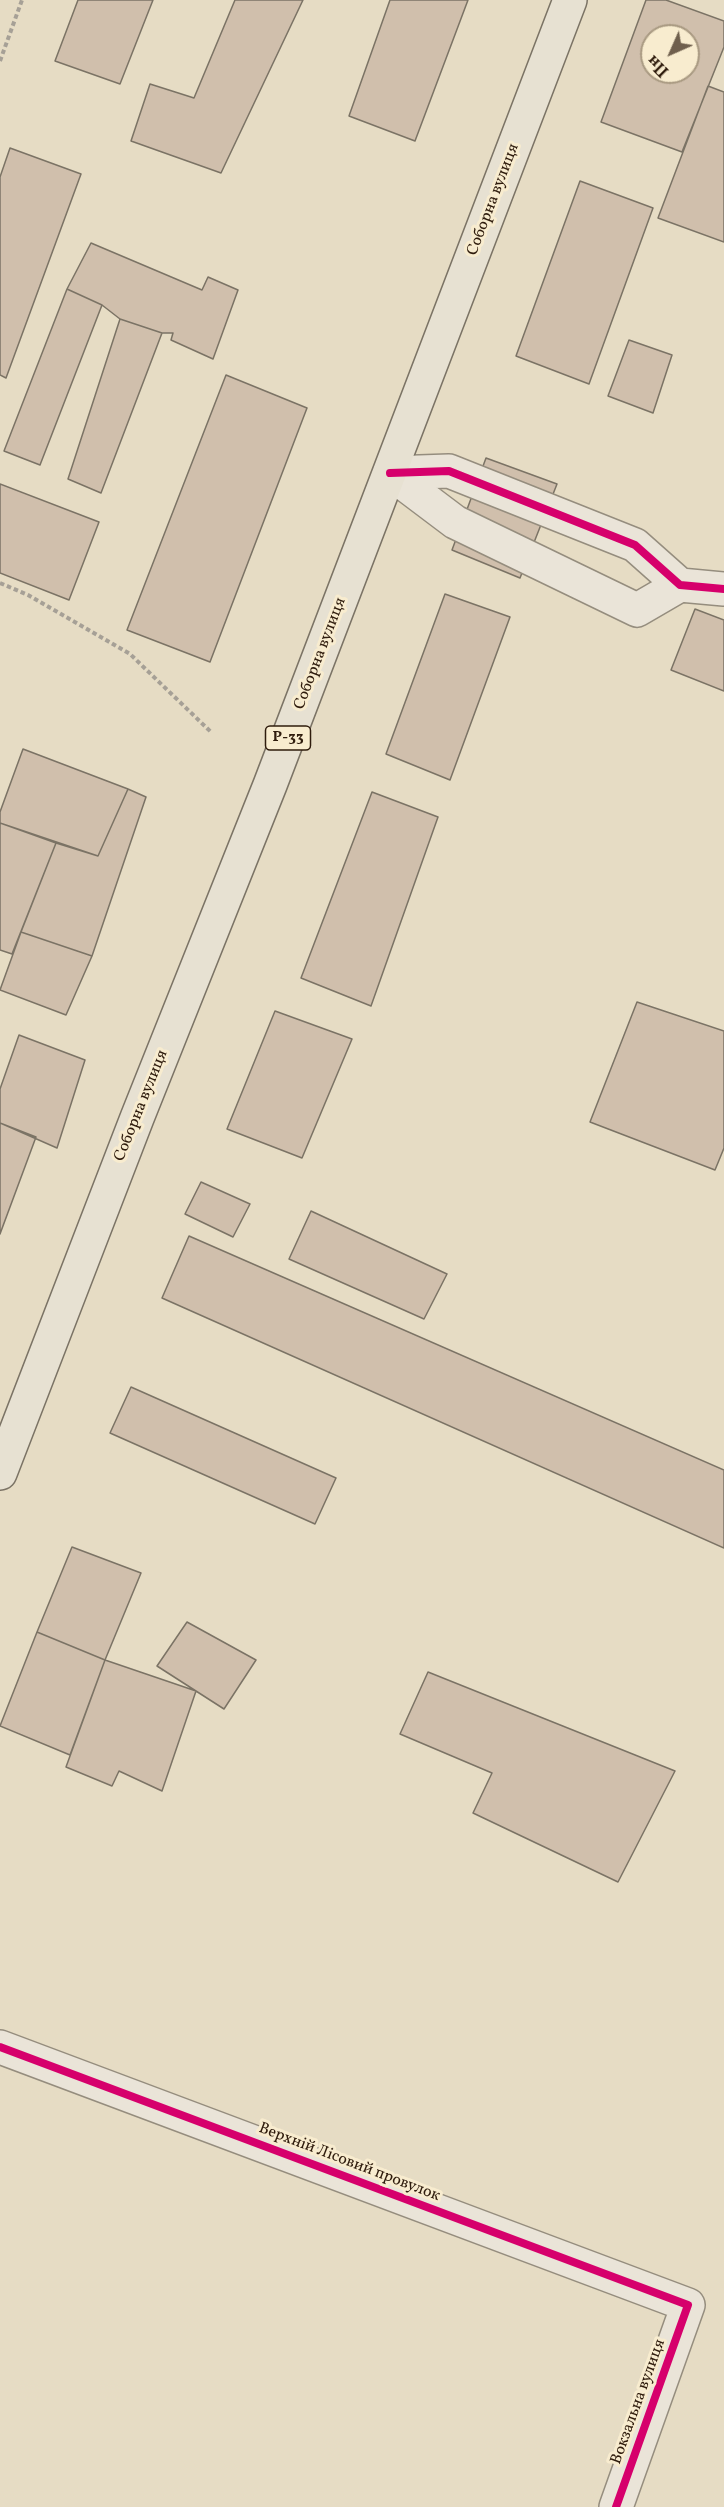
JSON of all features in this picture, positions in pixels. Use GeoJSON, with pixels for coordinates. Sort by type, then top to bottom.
{"type":"FeatureCollection","features":[{"type":"Feature","properties":{"kind":"main road","name":"Соборна вулиця"},"geometry":{"type":"LineString","coordinates":[[0,1473],[137,1118],[270,785],[570,0]]}},
{"type":"Feature","properties":{"kind":"street"},"geometry":{"type":"LineString","coordinates":[[390,473],[449,471],[635,545],[680,585]]}},
{"type":"Feature","properties":{"kind":"street"},"geometry":{"type":"LineString","coordinates":[[390,473],[455,522],[637,610],[680,585],[724,589]]}},
{"type":"Feature","properties":{"kind":"street","name":"Верхній Лісовий провулок"},"geometry":{"type":"LineString","coordinates":[[0,2047],[688,2306]]}},
{"type":"Feature","properties":{"kind":"street","name":"Вокзальна вулиця"},"geometry":{"type":"LineString","coordinates":[[616,2507],[688,2306]]}},
{"type":"Feature","properties":{"kind":"path"},"geometry":{"type":"LineString","coordinates":[[0,61],[22,0]]}},
{"type":"Feature","properties":{"kind":"path"},"geometry":{"type":"LineString","coordinates":[[0,583],[28,595],[130,654],[212,733]]}},
{"type":"Feature","properties":{"kind":"building"},"geometry":{"type":"Polygon","coordinates":[[[78,0],[153,0],[120,84],[55,61],[78,0]]]}},
{"type":"Feature","properties":{"kind":"building"},"geometry":{"type":"Polygon","coordinates":[[[235,0],[303,0],[221,173],[131,141],[150,84],[194,98],[235,0]]]}},
{"type":"Feature","properties":{"kind":"building"},"geometry":{"type":"Polygon","coordinates":[[[390,0],[468,0],[415,141],[349,116],[390,0]]]}},
{"type":"Feature","properties":{"kind":"building"},"geometry":{"type":"Polygon","coordinates":[[[646,0],[666,0],[724,21],[724,47],[682,152],[601,122],[646,0]]]}},
{"type":"Feature","properties":{"kind":"building"},"geometry":{"type":"Polygon","coordinates":[[[708,86],[724,92],[724,242],[658,218],[708,86]]]}},
{"type":"Feature","properties":{"kind":"building"},"geometry":{"type":"Polygon","coordinates":[[[10,148],[81,174],[6,378],[0,375],[0,177],[10,148]]]}},
{"type":"Feature","properties":{"kind":"building"},"geometry":{"type":"Polygon","coordinates":[[[580,181],[653,208],[589,384],[516,356],[580,181]]]}},
{"type":"Feature","properties":{"kind":"building"},"geometry":{"type":"Polygon","coordinates":[[[91,243],[202,290],[208,277],[238,290],[213,359],[171,340],[173,333],[162,333],[120,319],[102,305],[67,289],[91,243]]]}},
{"type":"Feature","properties":{"kind":"building"},"geometry":{"type":"Polygon","coordinates":[[[67,289],[102,305],[40,465],[4,451],[67,289]]]}},
{"type":"Feature","properties":{"kind":"building"},"geometry":{"type":"Polygon","coordinates":[[[120,319],[162,333],[101,493],[68,479],[120,319]]]}},
{"type":"Feature","properties":{"kind":"building"},"geometry":{"type":"Polygon","coordinates":[[[629,340],[672,355],[653,413],[608,396],[629,340]]]}},
{"type":"Feature","properties":{"kind":"building"},"geometry":{"type":"Polygon","coordinates":[[[226,375],[307,408],[210,662],[127,630],[226,375]]]}},
{"type":"Feature","properties":{"kind":"building"},"geometry":{"type":"Polygon","coordinates":[[[486,458],[557,484],[520,578],[452,550],[486,458]]]}},
{"type":"Feature","properties":{"kind":"building"},"geometry":{"type":"Polygon","coordinates":[[[0,484],[99,522],[69,600],[0,573],[0,484]]]}},
{"type":"Feature","properties":{"kind":"building"},"geometry":{"type":"Polygon","coordinates":[[[445,594],[510,617],[450,780],[386,754],[445,594]]]}},
{"type":"Feature","properties":{"kind":"building"},"geometry":{"type":"Polygon","coordinates":[[[695,609],[724,620],[724,691],[671,670],[695,609]]]}},
{"type":"Feature","properties":{"kind":"building"},"geometry":{"type":"Polygon","coordinates":[[[23,749],[128,789],[98,856],[0,823],[0,812],[23,749]]]}},
{"type":"Feature","properties":{"kind":"building"},"geometry":{"type":"Polygon","coordinates":[[[128,789],[146,797],[92,956],[21,932],[56,843],[98,856],[128,789]]]}},
{"type":"Feature","properties":{"kind":"building"},"geometry":{"type":"Polygon","coordinates":[[[372,792],[438,817],[371,1006],[301,978],[372,792]]]}},
{"type":"Feature","properties":{"kind":"building"},"geometry":{"type":"Polygon","coordinates":[[[0,823],[56,843],[12,954],[0,950],[0,823]]]}},
{"type":"Feature","properties":{"kind":"building"},"geometry":{"type":"Polygon","coordinates":[[[21,932],[92,956],[66,1015],[0,990],[21,932]]]}},
{"type":"Feature","properties":{"kind":"building"},"geometry":{"type":"Polygon","coordinates":[[[637,1002],[724,1031],[724,1148],[715,1170],[590,1122],[637,1002]]]}},
{"type":"Feature","properties":{"kind":"building"},"geometry":{"type":"Polygon","coordinates":[[[275,1011],[352,1039],[302,1158],[227,1129],[275,1011]]]}},
{"type":"Feature","properties":{"kind":"building"},"geometry":{"type":"Polygon","coordinates":[[[19,1035],[85,1060],[57,1148],[0,1123],[0,1089],[19,1035]]]}},
{"type":"Feature","properties":{"kind":"building"},"geometry":{"type":"Polygon","coordinates":[[[0,1123],[36,1137],[0,1234],[0,1123]]]}},
{"type":"Feature","properties":{"kind":"building"},"geometry":{"type":"Polygon","coordinates":[[[201,1182],[250,1204],[233,1237],[185,1214],[201,1182]]]}},
{"type":"Feature","properties":{"kind":"building"},"geometry":{"type":"Polygon","coordinates":[[[311,1211],[447,1274],[424,1319],[289,1259],[311,1211]]]}},
{"type":"Feature","properties":{"kind":"building"},"geometry":{"type":"Polygon","coordinates":[[[189,1236],[724,1470],[724,1548],[162,1298],[189,1236]]]}},
{"type":"Feature","properties":{"kind":"building"},"geometry":{"type":"Polygon","coordinates":[[[131,1387],[336,1478],[315,1524],[110,1433],[131,1387]]]}},
{"type":"Feature","properties":{"kind":"building"},"geometry":{"type":"Polygon","coordinates":[[[72,1547],[141,1573],[105,1660],[37,1632],[72,1547]]]}},
{"type":"Feature","properties":{"kind":"building"},"geometry":{"type":"Polygon","coordinates":[[[187,1622],[256,1660],[224,1709],[157,1666],[187,1622]]]}},
{"type":"Feature","properties":{"kind":"building"},"geometry":{"type":"Polygon","coordinates":[[[37,1632],[105,1660],[70,1755],[0,1726],[37,1632]]]}},
{"type":"Feature","properties":{"kind":"building"},"geometry":{"type":"Polygon","coordinates":[[[105,1660],[196,1691],[162,1791],[119,1771],[112,1786],[66,1767],[105,1660]]]}},
{"type":"Feature","properties":{"kind":"building"},"geometry":{"type":"Polygon","coordinates":[[[428,1672],[675,1771],[618,1882],[473,1813],[492,1773],[400,1734],[428,1672]]]}},
{"type":"Feature","properties":{"kind":"cycle path"},"geometry":{"type":"LineString","coordinates":[[390,473],[449,471],[635,545],[680,585],[724,589]]}},
{"type":"Feature","properties":{"kind":"cycle path"},"geometry":{"type":"LineString","coordinates":[[0,2047],[688,2305],[616,2507]]}}]}
